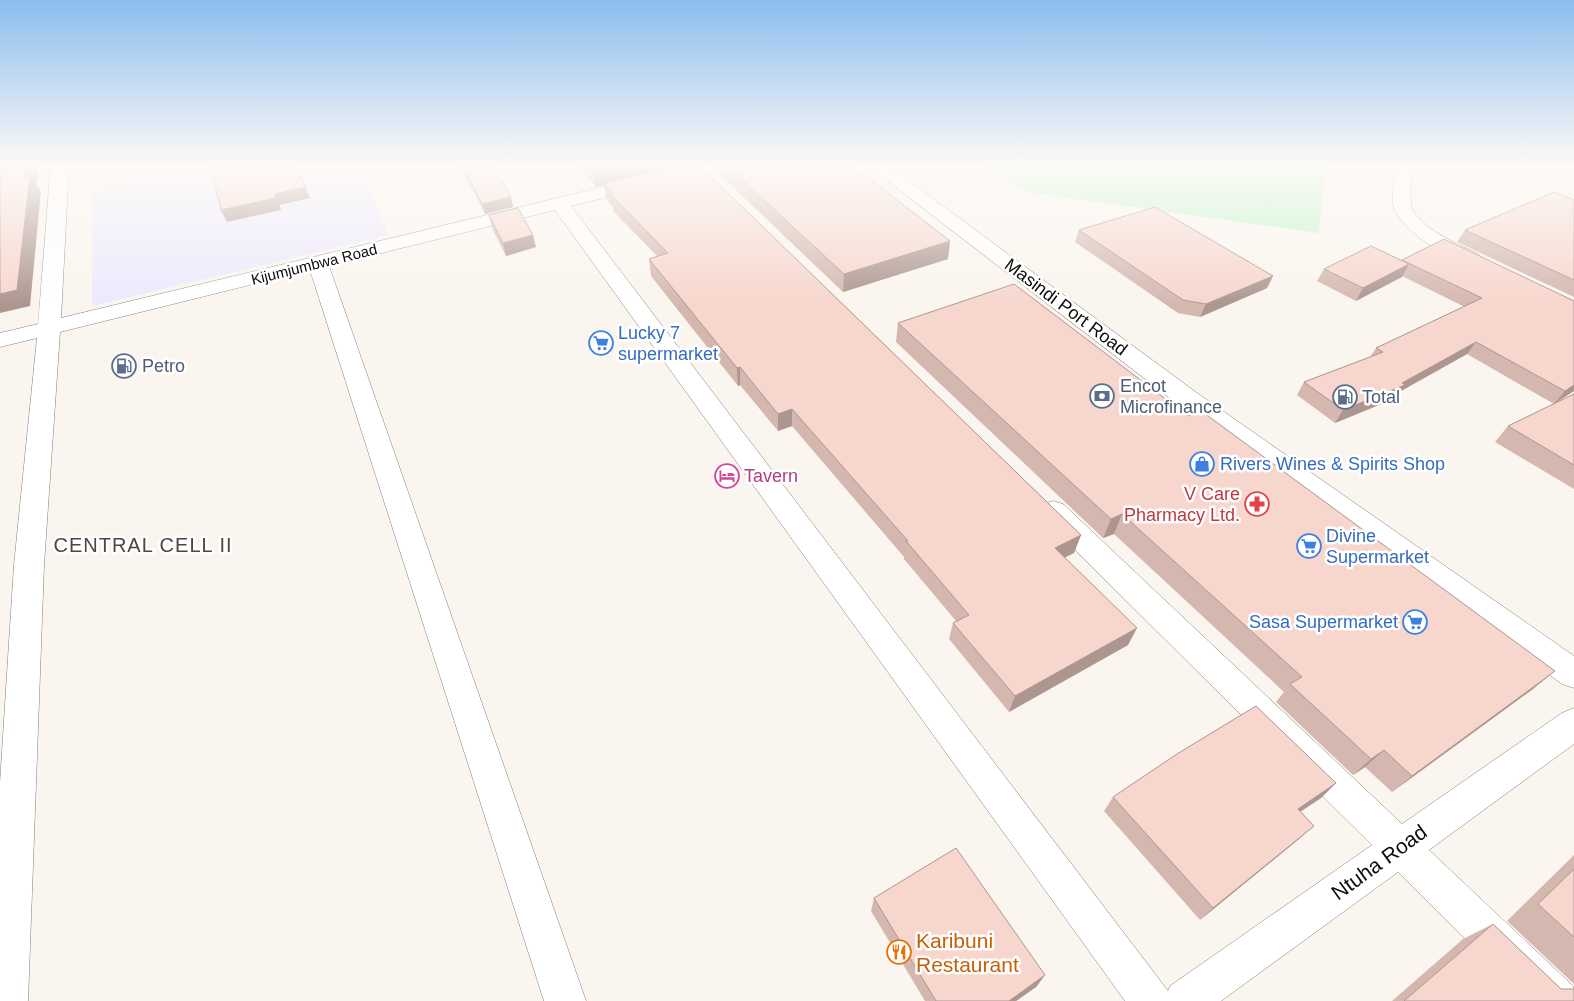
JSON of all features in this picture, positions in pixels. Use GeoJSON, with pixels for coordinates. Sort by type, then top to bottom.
{"type":"FeatureCollection","features":[{"type":"Feature","properties":{"kind":"street"},"geometry":{"type":"LineString","coordinates":[[7,1001],[29,565],[57,212]]}},
{"type":"Feature","properties":{"kind":"street","name":"Kijumjumbwa Road"},"geometry":{"type":"LineString","coordinates":[[0,340],[528,212]]}},
{"type":"Feature","properties":{"kind":"street"},"geometry":{"type":"LineString","coordinates":[[566,212],[1151,1001]]}},
{"type":"Feature","properties":{"kind":"street","name":"Masindi Port Road"},"geometry":{"type":"LineString","coordinates":[[938,212],[1188,399],[1574,674]]}},
{"type":"Feature","properties":{"kind":"street"},"geometry":{"type":"LineString","coordinates":[[1406,212],[1415,224],[1442,244],[1486,265]]}},
{"type":"Feature","properties":{"kind":"street"},"geometry":{"type":"LineString","coordinates":[[318,263],[565,1001]]}},
{"type":"Feature","properties":{"kind":"street"},"geometry":{"type":"LineString","coordinates":[[1035,494],[1558,1001]]}},
{"type":"Feature","properties":{"kind":"street","name":"Ntuha Road"},"geometry":{"type":"LineString","coordinates":[[1185,1001],[1398,847],[1574,724]]}},
{"type":"Feature","properties":{"kind":"shaded area"},"geometry":{"type":"Polygon","coordinates":[[[93,212],[379,212],[389,235],[92,306],[93,212]]]}},
{"type":"Feature","properties":{"kind":"green space"},"geometry":{"type":"Polygon","coordinates":[[[1167,212],[1321,212],[1319,233],[1167,212]]]}},
{"type":"Feature","properties":{"kind":"building"},"geometry":{"type":"Polygon","coordinates":[[[0,212],[26,212],[17,290],[0,294],[0,212]]]}},
{"type":"Feature","properties":{"kind":"building"},"geometry":{"type":"Polygon","coordinates":[[[503,212],[520,212],[533,235],[503,243],[489,215],[503,212]]]}},
{"type":"Feature","properties":{"kind":"building"},"geometry":{"type":"Polygon","coordinates":[[[627,212],[747,212],[1081,535],[1055,548],[1137,628],[1015,696],[953,623],[969,615],[906,541],[908,541],[792,409],[778,414],[740,367],[737,368],[649,259],[668,253],[627,212]]]}},
{"type":"Feature","properties":{"kind":"building"},"geometry":{"type":"Polygon","coordinates":[[[777,212],[912,212],[950,241],[844,274],[777,212]]]}},
{"type":"Feature","properties":{"kind":"building"},"geometry":{"type":"Polygon","coordinates":[[[1139,212],[1163,212],[1273,276],[1206,304],[1183,300],[1079,230],[1139,212]]]}},
{"type":"Feature","properties":{"kind":"building"},"geometry":{"type":"Polygon","coordinates":[[[1508,212],[1574,212],[1574,280],[1465,230],[1508,212]]]}},
{"type":"Feature","properties":{"kind":"building"},"geometry":{"type":"Polygon","coordinates":[[[1444,239],[1574,301],[1574,385],[1565,391],[1476,342],[1402,383],[1405,385],[1343,410],[1304,382],[1383,352],[1376,348],[1482,298],[1402,260],[1444,239]]]}},
{"type":"Feature","properties":{"kind":"building"},"geometry":{"type":"Polygon","coordinates":[[[1371,246],[1409,264],[1363,288],[1324,269],[1371,246]]]}},
{"type":"Feature","properties":{"kind":"building"},"geometry":{"type":"Polygon","coordinates":[[[1014,284],[1188,416],[1200,410],[1555,671],[1412,776],[1384,750],[1371,759],[1290,684],[1302,677],[1122,514],[1111,519],[898,323],[1014,284]]]}},
{"type":"Feature","properties":{"kind":"building"},"geometry":{"type":"Polygon","coordinates":[[[1574,394],[1574,465],[1508,426],[1574,394]]]}},
{"type":"Feature","properties":{"kind":"building"},"geometry":{"type":"Polygon","coordinates":[[[1256,706],[1336,783],[1298,809],[1314,826],[1213,908],[1113,797],[1177,754],[1256,706]]]}},
{"type":"Feature","properties":{"kind":"building"},"geometry":{"type":"Polygon","coordinates":[[[956,848],[1045,975],[1009,1001],[936,1001],[874,898],[956,848]]]}},
{"type":"Feature","properties":{"kind":"building"},"geometry":{"type":"Polygon","coordinates":[[[1574,869],[1574,937],[1538,904],[1574,869]]]}},
{"type":"Feature","properties":{"kind":"building"},"geometry":{"type":"Polygon","coordinates":[[[1493,924],[1561,989],[1574,989],[1574,1001],[1404,1001],[1493,924]]]}},
{"type":"Feature","properties":{"kind":"place","name":"Lucky 7 supermarket"},"geometry":{"type":"Point","coordinates":[601,343]}},
{"type":"Feature","properties":{"kind":"place","name":"Petro"},"geometry":{"type":"Point","coordinates":[124,366]}},
{"type":"Feature","properties":{"kind":"place","name":"Encot Microfinance"},"geometry":{"type":"Point","coordinates":[1102,396]}},
{"type":"Feature","properties":{"kind":"place","name":"Total"},"geometry":{"type":"Point","coordinates":[1345,397]}},
{"type":"Feature","properties":{"kind":"place","name":"Rivers Wines & Spirits Shop"},"geometry":{"type":"Point","coordinates":[1202,464]}},
{"type":"Feature","properties":{"kind":"place","name":"Tavern"},"geometry":{"type":"Point","coordinates":[727,476]}},
{"type":"Feature","properties":{"kind":"place","name":"V Care Pharmacy Ltd."},"geometry":{"type":"Point","coordinates":[1257,504]}},
{"type":"Feature","properties":{"kind":"place","name":"Divine Supermarket"},"geometry":{"type":"Point","coordinates":[1309,546]}},
{"type":"Feature","properties":{"kind":"place","name":"Sasa Supermarket"},"geometry":{"type":"Point","coordinates":[1415,622]}},
{"type":"Feature","properties":{"kind":"place","name":"Karibuni Restaurant"},"geometry":{"type":"Point","coordinates":[899,952]}},
{"type":"Feature","properties":{"kind":"district","name":"CENTRAL CELL II"},"geometry":{"type":"Point","coordinates":[143,545]}}]}
